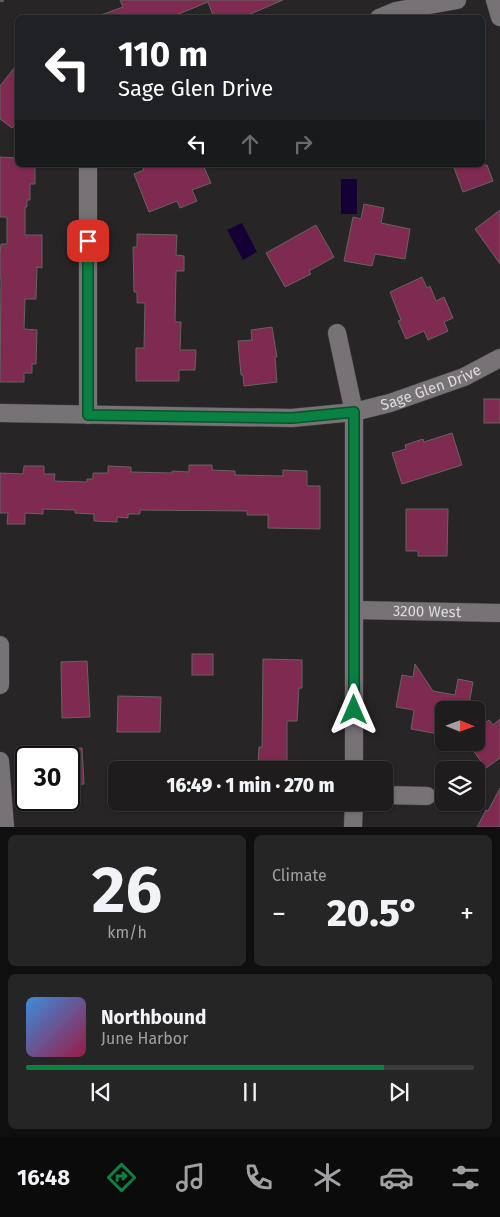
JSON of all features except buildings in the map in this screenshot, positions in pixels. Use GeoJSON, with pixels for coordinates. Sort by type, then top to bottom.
{"type":"FeatureCollection","features":[{"type":"Feature","properties":{"kind":"street"},"geometry":{"type":"LineString","coordinates":[[386,15],[396,11],[457,0]]}},
{"type":"Feature","properties":{"kind":"street"},"geometry":{"type":"LineString","coordinates":[[495,0],[500,17]]}},
{"type":"Feature","properties":{"kind":"street"},"geometry":{"type":"LineString","coordinates":[[88,167],[88,415]]}},
{"type":"Feature","properties":{"kind":"street"},"geometry":{"type":"LineString","coordinates":[[337,333],[354,412],[354,761]]}},
{"type":"Feature","properties":{"kind":"street","name":"Sage Glen Drive"},"geometry":{"type":"LineString","coordinates":[[0,413],[292,418],[354,412],[390,403],[464,377],[500,358]]}},
{"type":"Feature","properties":{"kind":"street","name":"3200 West"},"geometry":{"type":"LineString","coordinates":[[355,610],[500,613]]}},
{"type":"Feature","properties":{"kind":"street"},"geometry":{"type":"LineString","coordinates":[[0,645],[0,684]]}},
{"type":"Feature","properties":{"kind":"street"},"geometry":{"type":"LineString","coordinates":[[0,761],[6,827]]}},
{"type":"Feature","properties":{"kind":"street"},"geometry":{"type":"LineString","coordinates":[[393,795],[427,796]]}},
{"type":"Feature","properties":{"kind":"street"},"geometry":{"type":"LineString","coordinates":[[353,827],[354,811]]}},
{"type":"Feature","properties":{"kind":"path"},"geometry":{"type":"LineString","coordinates":[[0,2],[4,0]]}},
{"type":"Feature","properties":{"kind":"shaded area"},"geometry":{"type":"Polygon","coordinates":[[[341,179],[357,179],[357,214],[341,214],[341,179]]]}},
{"type":"Feature","properties":{"kind":"shaded area"},"geometry":{"type":"Polygon","coordinates":[[[242,223],[257,252],[243,260],[227,230],[242,223]]]}},
{"type":"Feature","properties":{"kind":"route"},"geometry":{"type":"LineString","coordinates":[[88,241],[88,415],[292,418],[354,412],[354,710]]}}]}
